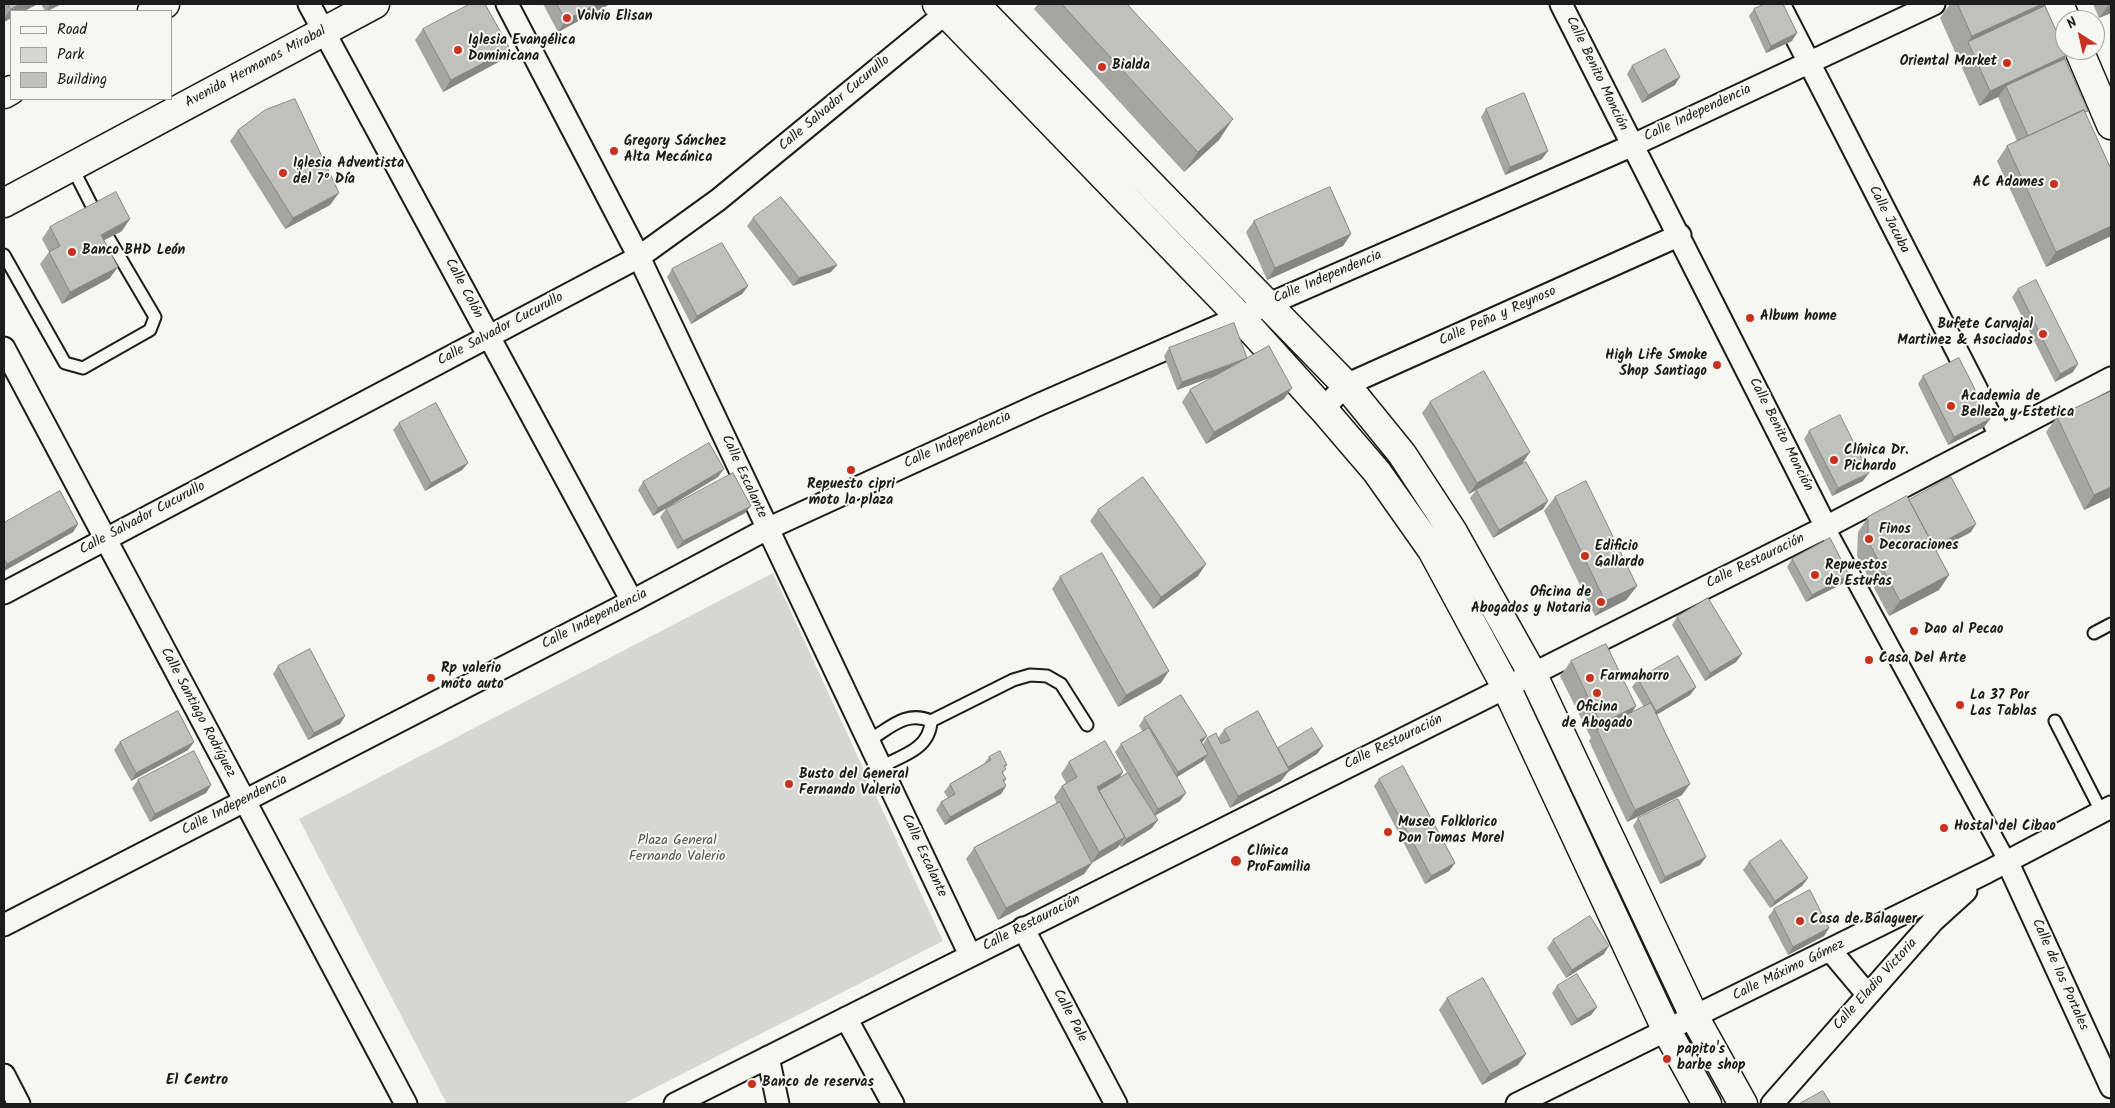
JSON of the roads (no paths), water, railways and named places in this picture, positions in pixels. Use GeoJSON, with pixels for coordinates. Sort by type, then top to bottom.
{"type":"FeatureCollection","features":[{"type":"Feature","properties":{"kind":"main road"},"geometry":{"type":"LineString","coordinates":[[154,10],[165,4]]}},
{"type":"Feature","properties":{"kind":"main road","name":"Avenida Hermanas Mirabal"},"geometry":{"type":"LineString","coordinates":[[4,203],[375,4]]}},
{"type":"Feature","properties":{"kind":"main road"},"geometry":{"type":"LineString","coordinates":[[975,4],[1346,385],[1402,454],[1453,532],[1532,674],[1695,1018],[1743,1104]]}},
{"type":"Feature","properties":{"kind":"main road"},"geometry":{"type":"LineString","coordinates":[[946,7],[1239,316],[1323,408],[1377,472],[1432,550],[1506,687],[1667,1030],[1707,1104]]}},
{"type":"Feature","properties":{"kind":"main road"},"geometry":{"type":"LineString","coordinates":[[2083,60],[2111,125]]}},
{"type":"Feature","properties":{"kind":"street","name":"Calle Colón"},"geometry":{"type":"LineString","coordinates":[[309,4],[632,601]]}},
{"type":"Feature","properties":{"kind":"street","name":"Calle Escalante"},"geometry":{"type":"LineString","coordinates":[[507,4],[639,257],[970,955]]}},
{"type":"Feature","properties":{"kind":"street","name":"Calle Benito Monción"},"geometry":{"type":"LineString","coordinates":[[1561,4],[1631,146],[1680,235],[1826,527],[2007,862]]}},
{"type":"Feature","properties":{"kind":"street","name":"Calle Jacuba"},"geometry":{"type":"LineString","coordinates":[[1779,4],[2000,435]]}},
{"type":"Feature","properties":{"kind":"street","name":"Calle Independencia"},"geometry":{"type":"LineString","coordinates":[[4,925],[632,601],[767,529],[1040,404],[1631,146],[1934,4]]}},
{"type":"Feature","properties":{"kind":"street","name":"Calle Salvador Cucurullo"},"geometry":{"type":"LineString","coordinates":[[4,593],[639,257],[718,200],[946,7]]}},
{"type":"Feature","properties":{"kind":"street","name":"Calle Peña y Reynoso"},"geometry":{"type":"LineString","coordinates":[[1323,408],[1346,385],[1680,235]]}},
{"type":"Feature","properties":{"kind":"street","name":"Calle Santiago Rodríguez"},"geometry":{"type":"LineString","coordinates":[[4,348],[243,801],[406,1104]]}},
{"type":"Feature","properties":{"kind":"street","name":"Calle Restauración"},"geometry":{"type":"LineString","coordinates":[[675,1104],[1022,928],[1826,527],[2111,378]]}},
{"type":"Feature","properties":{"kind":"street","name":"Calle Máximo Gómez"},"geometry":{"type":"LineString","coordinates":[[1517,1104],[1695,1018],[2007,862],[2106,809]]}},
{"type":"Feature","properties":{"kind":"street","name":"Calle de los Portales"},"geometry":{"type":"LineString","coordinates":[[2007,862],[2111,1087]]}},
{"type":"Feature","properties":{"kind":"street","name":"Calle Eladio Victoria"},"geometry":{"type":"LineString","coordinates":[[1772,1104],[1933,921],[1987,872]]}},
{"type":"Feature","properties":{"kind":"street","name":"Calle Pale"},"geometry":{"type":"LineString","coordinates":[[1022,928],[1116,1104]]}},
{"type":"Feature","properties":{"kind":"street"},"geometry":{"type":"LineString","coordinates":[[1830,950],[1867,994]]}},
{"type":"Feature","properties":{"kind":"street"},"geometry":{"type":"LineString","coordinates":[[846,1018],[893,1104]]}},
{"type":"Feature","properties":{"kind":"street"},"geometry":{"type":"LineString","coordinates":[[768,1057],[778,1104]]}},
{"type":"Feature","properties":{"kind":"street"},"geometry":{"type":"LineString","coordinates":[[4,1076],[19,1104]]}},
{"type":"Feature","properties":{"kind":"lane"},"geometry":{"type":"LineString","coordinates":[[72,167],[94,210]]}},
{"type":"Feature","properties":{"kind":"lane"},"geometry":{"type":"LineString","coordinates":[[4,255],[65,363],[83,368],[150,330],[155,317],[108,237]]}},
{"type":"Feature","properties":{"kind":"lane"},"geometry":{"type":"LineString","coordinates":[[2094,633],[2111,624]]}},
{"type":"Feature","properties":{"kind":"lane"},"geometry":{"type":"LineString","coordinates":[[868,741],[906,718],[919,716],[932,721],[1013,680],[1030,675],[1047,676],[1061,684],[1087,725]]}},
{"type":"Feature","properties":{"kind":"lane"},"geometry":{"type":"LineString","coordinates":[[880,767],[924,743],[931,733],[932,721]]}},
{"type":"Feature","properties":{"kind":"lane"},"geometry":{"type":"LineString","coordinates":[[2054,722],[2106,809]]}},
{"type":"Feature","properties":{"kind":"place","name":"Volvio Elisan"},"geometry":{"type":"Point","coordinates":[567,18]}},
{"type":"Feature","properties":{"kind":"place","name":"Iglesia Evangélica Dominicana"},"geometry":{"type":"Point","coordinates":[458,50]}},
{"type":"Feature","properties":{"kind":"place","name":"Oriental Market"},"geometry":{"type":"Point","coordinates":[2007,63]}},
{"type":"Feature","properties":{"kind":"place","name":"Bialda"},"geometry":{"type":"Point","coordinates":[1102,67]}},
{"type":"Feature","properties":{"kind":"place","name":"Gregory Sánchez Alta Mecánica"},"geometry":{"type":"Point","coordinates":[614,151]}},
{"type":"Feature","properties":{"kind":"place","name":"Iglesia Adventista del 7º Día"},"geometry":{"type":"Point","coordinates":[283,173]}},
{"type":"Feature","properties":{"kind":"place","name":"AC Adames"},"geometry":{"type":"Point","coordinates":[2054,184]}},
{"type":"Feature","properties":{"kind":"place","name":"Banco BHD León"},"geometry":{"type":"Point","coordinates":[72,252]}},
{"type":"Feature","properties":{"kind":"place","name":"Album home"},"geometry":{"type":"Point","coordinates":[1750,318]}},
{"type":"Feature","properties":{"kind":"place","name":"Bufete Carvajal Martinez & Asociados"},"geometry":{"type":"Point","coordinates":[2043,334]}},
{"type":"Feature","properties":{"kind":"place","name":"High Life Smoke Shop Santiago"},"geometry":{"type":"Point","coordinates":[1717,365]}},
{"type":"Feature","properties":{"kind":"place","name":"Academia de Belleza y Estetica"},"geometry":{"type":"Point","coordinates":[1951,406]}},
{"type":"Feature","properties":{"kind":"place","name":"Clínica Dr. Pichardo"},"geometry":{"type":"Point","coordinates":[1834,460]}},
{"type":"Feature","properties":{"kind":"place","name":"Repuesto cipri moto la plaza"},"geometry":{"type":"Point","coordinates":[851,470]}},
{"type":"Feature","properties":{"kind":"place","name":"Finos Decoraciones"},"geometry":{"type":"Point","coordinates":[1869,539]}},
{"type":"Feature","properties":{"kind":"place","name":"Edificio Gallardo"},"geometry":{"type":"Point","coordinates":[1585,556]}},
{"type":"Feature","properties":{"kind":"place","name":"Repuestos de Estufas"},"geometry":{"type":"Point","coordinates":[1815,575]}},
{"type":"Feature","properties":{"kind":"place","name":"Oficina de Abogados y Notaria"},"geometry":{"type":"Point","coordinates":[1601,602]}},
{"type":"Feature","properties":{"kind":"place","name":"Dao al Pecao"},"geometry":{"type":"Point","coordinates":[1914,631]}},
{"type":"Feature","properties":{"kind":"place","name":"Casa Del Arte"},"geometry":{"type":"Point","coordinates":[1869,660]}},
{"type":"Feature","properties":{"kind":"place","name":"Rp valerio moto auto"},"geometry":{"type":"Point","coordinates":[431,678]}},
{"type":"Feature","properties":{"kind":"place","name":"Farmahorro"},"geometry":{"type":"Point","coordinates":[1590,678]}},
{"type":"Feature","properties":{"kind":"place","name":"Oficina de Abogado"},"geometry":{"type":"Point","coordinates":[1597,693]}},
{"type":"Feature","properties":{"kind":"place","name":"La 37 Por Las Tablas"},"geometry":{"type":"Point","coordinates":[1960,705]}},
{"type":"Feature","properties":{"kind":"place","name":"Busto del General Fernando Valerio"},"geometry":{"type":"Point","coordinates":[789,784]}},
{"type":"Feature","properties":{"kind":"place","name":"Hostal del Cibao"},"geometry":{"type":"Point","coordinates":[1944,828]}},
{"type":"Feature","properties":{"kind":"place","name":"Museo Folklorico Don Tomas Morel"},"geometry":{"type":"Point","coordinates":[1388,832]}},
{"type":"Feature","properties":{"kind":"place","name":"Clínica ProFamilia"},"geometry":{"type":"Point","coordinates":[1236,861]}},
{"type":"Feature","properties":{"kind":"place","name":"Casa de Balaguer"},"geometry":{"type":"Point","coordinates":[1800,921]}},
{"type":"Feature","properties":{"kind":"place","name":"papito's barbe shop"},"geometry":{"type":"Point","coordinates":[1667,1059]}},
{"type":"Feature","properties":{"kind":"place","name":"Banco de reservas"},"geometry":{"type":"Point","coordinates":[752,1084]}},
{"type":"Feature","properties":{"kind":"district","name":"El Centro"},"geometry":{"type":"Point","coordinates":[197,1081]}},
{"type":"Feature","properties":{"kind":"park label","name":"Plaza General Fernando Valerio"},"geometry":{"type":"Point","coordinates":[677,850]}}]}
